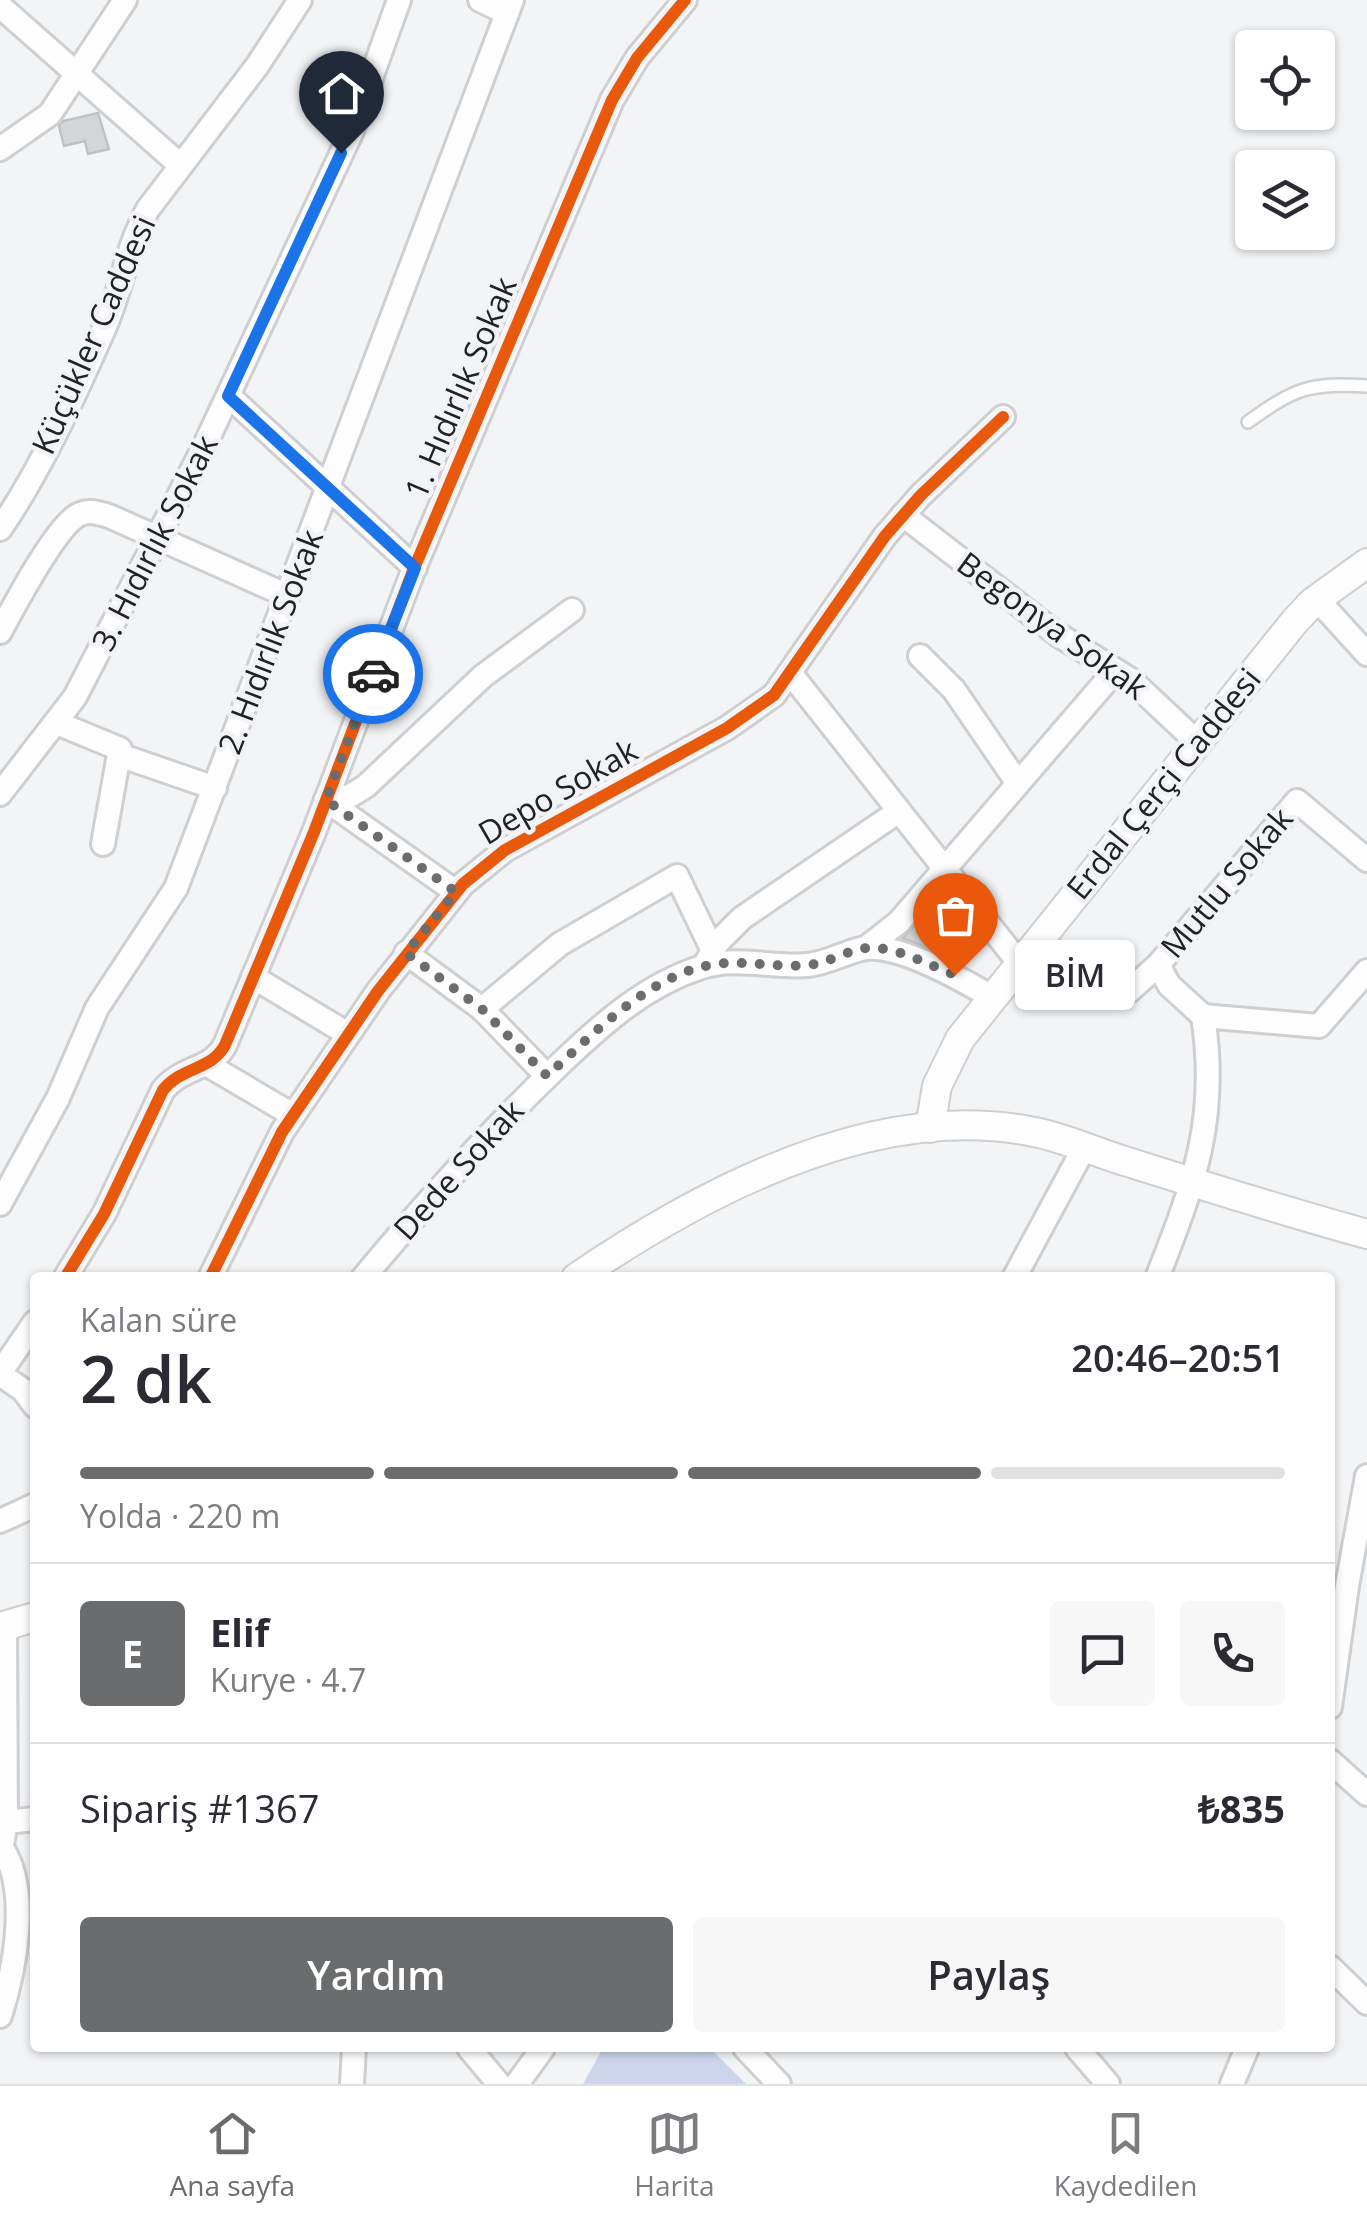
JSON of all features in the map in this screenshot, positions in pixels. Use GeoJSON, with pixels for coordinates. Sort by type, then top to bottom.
{"type":"FeatureCollection","features":[{"type":"Feature","properties":{"kind":"street"},"geometry":{"type":"LineString","coordinates":[[0,149],[50,114],[125,0]]}},
{"type":"Feature","properties":{"kind":"street","name":"Küçükler Caddesi"},"geometry":{"type":"LineString","coordinates":[[0,529],[29,484],[106,323],[137,228],[257,66],[300,0]]}},
{"type":"Feature","properties":{"kind":"street","name":"3. Hıdırlık Sokak"},"geometry":{"type":"LineString","coordinates":[[0,794],[58,722],[88,674],[157,538],[352,131],[399,0]]}},
{"type":"Feature","properties":{"kind":"street"},"geometry":{"type":"LineString","coordinates":[[480,0],[509,6]]}},
{"type":"Feature","properties":{"kind":"street","name":"1. Hıdırlık Sokak"},"geometry":{"type":"LineString","coordinates":[[69,1272],[104,1214],[163,1090],[177,1075],[206,1064],[220,1053],[326,800],[415,568],[612,100],[637,58],[686,0]]}},
{"type":"Feature","properties":{"kind":"street"},"geometry":{"type":"LineString","coordinates":[[0,6],[180,165]]}},
{"type":"Feature","properties":{"kind":"street","name":"2. Hıdırlık Sokak"},"geometry":{"type":"LineString","coordinates":[[0,1204],[58,1098],[97,1008],[176,888],[509,6]]}},
{"type":"Feature","properties":{"kind":"street"},"geometry":{"type":"LineString","coordinates":[[228,396],[415,568]]}},
{"type":"Feature","properties":{"kind":"street","name":"Depo Sokak"},"geometry":{"type":"LineString","coordinates":[[213,1272],[261,1170],[293,1115],[406,953],[456,892],[505,850],[756,709],[774,695],[903,515],[1003,417]]}},
{"type":"Feature","properties":{"kind":"street"},"geometry":{"type":"LineString","coordinates":[[0,632],[51,547],[78,515],[94,512],[288,596]]}},
{"type":"Feature","properties":{"kind":"street","name":"Begonya Sokak"},"geometry":{"type":"LineString","coordinates":[[903,515],[1020,607],[1150,696],[1198,742]]}},
{"type":"Feature","properties":{"kind":"street","name":"Erdal Çerçi Caddesi"},"geometry":{"type":"LineString","coordinates":[[930,1128],[937,1086],[960,1039],[1295,621],[1317,599],[1367,563]]}},
{"type":"Feature","properties":{"kind":"street"},"geometry":{"type":"LineString","coordinates":[[1317,599],[1367,654]]}},
{"type":"Feature","properties":{"kind":"street"},"geometry":{"type":"LineString","coordinates":[[326,800],[350,796],[366,786],[492,669],[572,610]]}},
{"type":"Feature","properties":{"kind":"street"},"geometry":{"type":"LineString","coordinates":[[920,656],[954,690],[1016,782]]}},
{"type":"Feature","properties":{"kind":"street"},"geometry":{"type":"LineString","coordinates":[[866,948],[899,922],[1115,671]]}},
{"type":"Feature","properties":{"kind":"street"},"geometry":{"type":"LineString","coordinates":[[790,674],[1020,964]]}},
{"type":"Feature","properties":{"kind":"street"},"geometry":{"type":"LineString","coordinates":[[58,722],[120,750],[103,844]]}},
{"type":"Feature","properties":{"kind":"street"},"geometry":{"type":"LineString","coordinates":[[119,755],[215,788]]}},
{"type":"Feature","properties":{"kind":"street"},"geometry":{"type":"LineString","coordinates":[[326,800],[456,892]]}},
{"type":"Feature","properties":{"kind":"street","name":"Mutlu Sokak"},"geometry":{"type":"LineString","coordinates":[[1020,964],[1100,990],[1129,991],[1158,965],[1298,801],[1367,860]]}},
{"type":"Feature","properties":{"kind":"street"},"geometry":{"type":"LineString","coordinates":[[482,1009],[560,944],[677,876],[709,958],[742,918],[899,811]]}},
{"type":"Feature","properties":{"kind":"street","name":"Dede Sokak"},"geometry":{"type":"LineString","coordinates":[[368,1272],[466,1156],[547,1076],[614,1015],[709,958],[722,963],[812,964],[866,948],[921,961],[955,975],[993,998]]}},
{"type":"Feature","properties":{"kind":"street"},"geometry":{"type":"LineString","coordinates":[[406,953],[482,1009],[547,1076]]}},
{"type":"Feature","properties":{"kind":"street"},"geometry":{"type":"LineString","coordinates":[[1158,965],[1169,985],[1203,1016],[1319,1026],[1367,971]]}},
{"type":"Feature","properties":{"kind":"street"},"geometry":{"type":"LineString","coordinates":[[253,976],[348,1034]]}},
{"type":"Feature","properties":{"kind":"street"},"geometry":{"type":"LineString","coordinates":[[1159,1272],[1193,1182],[1204,1140],[1209,1079],[1203,1016]]}},
{"type":"Feature","properties":{"kind":"street"},"geometry":{"type":"LineString","coordinates":[[206,1064],[293,1115]]}},
{"type":"Feature","properties":{"kind":"street"},"geometry":{"type":"LineString","coordinates":[[586,1272],[679,1214],[773,1170],[859,1139],[930,1128],[1003,1127],[1035,1132],[1367,1234]]}},
{"type":"Feature","properties":{"kind":"street"},"geometry":{"type":"LineString","coordinates":[[1017,1272],[1084,1148]]}},
{"type":"Feature","properties":{"kind":"street"},"geometry":{"type":"LineString","coordinates":[[30,1329],[0,1373],[30,1400]]}},
{"type":"Feature","properties":{"kind":"street"},"geometry":{"type":"LineString","coordinates":[[1335,1671],[1367,1476]]}},
{"type":"Feature","properties":{"kind":"street"},"geometry":{"type":"LineString","coordinates":[[0,1521],[30,1507]]}},
{"type":"Feature","properties":{"kind":"street"},"geometry":{"type":"LineString","coordinates":[[1344,1607],[1367,1613]]}},
{"type":"Feature","properties":{"kind":"street"},"geometry":{"type":"LineString","coordinates":[[0,2016],[10,1974],[19,1900],[12,1862],[1,1852],[2,1626],[30,1618]]}},
{"type":"Feature","properties":{"kind":"street"},"geometry":{"type":"LineString","coordinates":[[1335,1765],[1367,1794]]}},
{"type":"Feature","properties":{"kind":"street"},"geometry":{"type":"LineString","coordinates":[[4,1812],[30,1817]]}},
{"type":"Feature","properties":{"kind":"street"},"geometry":{"type":"LineString","coordinates":[[1335,1972],[1367,2003]]}},
{"type":"Feature","properties":{"kind":"street"},"geometry":{"type":"LineString","coordinates":[[352,2084],[354,2052]]}},
{"type":"Feature","properties":{"kind":"street"},"geometry":{"type":"LineString","coordinates":[[473,2052],[499,2084]]}},
{"type":"Feature","properties":{"kind":"street"},"geometry":{"type":"LineString","coordinates":[[517,2084],[541,2052]]}},
{"type":"Feature","properties":{"kind":"street"},"geometry":{"type":"LineString","coordinates":[[749,2052],[779,2084]]}},
{"type":"Feature","properties":{"kind":"street"},"geometry":{"type":"LineString","coordinates":[[1080,2052],[1108,2084]]}},
{"type":"Feature","properties":{"kind":"street"},"geometry":{"type":"LineString","coordinates":[[1232,2084],[1245,2052]]}},
{"type":"Feature","properties":{"kind":"lane"},"geometry":{"type":"LineString","coordinates":[[1248,422],[1293,392],[1321,385],[1367,386]]}},
{"type":"Feature","properties":{"kind":"shaded area"},"geometry":{"type":"Polygon","coordinates":[[[601,2052],[714,2052],[746,2084],[583,2084],[601,2052]]]}},
{"type":"Feature","properties":{"kind":"building"},"geometry":{"type":"Polygon","coordinates":[[[98,113],[109,149],[88,154],[85,141],[64,146],[59,126],[63,121],[98,113]]]}},
{"type":"Feature","properties":{"kind":"building"},"geometry":{"type":"Polygon","coordinates":[[[944,892],[982,940],[962,963],[903,938],[944,892]]]}},
{"type":"Feature","properties":{"kind":"cycle path"},"geometry":{"type":"LineString","coordinates":[[69,1272],[104,1214],[163,1090],[179,1076],[212,1060],[225,1045],[314,832],[413,571],[612,100],[637,58],[685,0]]}},
{"type":"Feature","properties":{"kind":"cycle path"},"geometry":{"type":"LineString","coordinates":[[213,1272],[282,1132],[378,991],[463,884],[505,850],[727,728],[774,695],[885,536],[921,495],[1003,417]]}},
{"type":"Feature","properties":{"kind":"way so far"},"geometry":{"type":"LineString","coordinates":[[373,674],[326,800],[456,892],[406,953],[482,1009],[547,1076],[614,1015],[650,991],[705,966],[812,964],[866,948],[921,961],[955,975]]}},
{"type":"Feature","properties":{"kind":"place","name":"BİM"},"geometry":{"type":"Point","coordinates":[955,975]}},
{"type":"Feature","properties":{"kind":"route"},"geometry":{"type":"LineString","coordinates":[[341,153],[228,396],[415,568],[373,674]]}}]}
